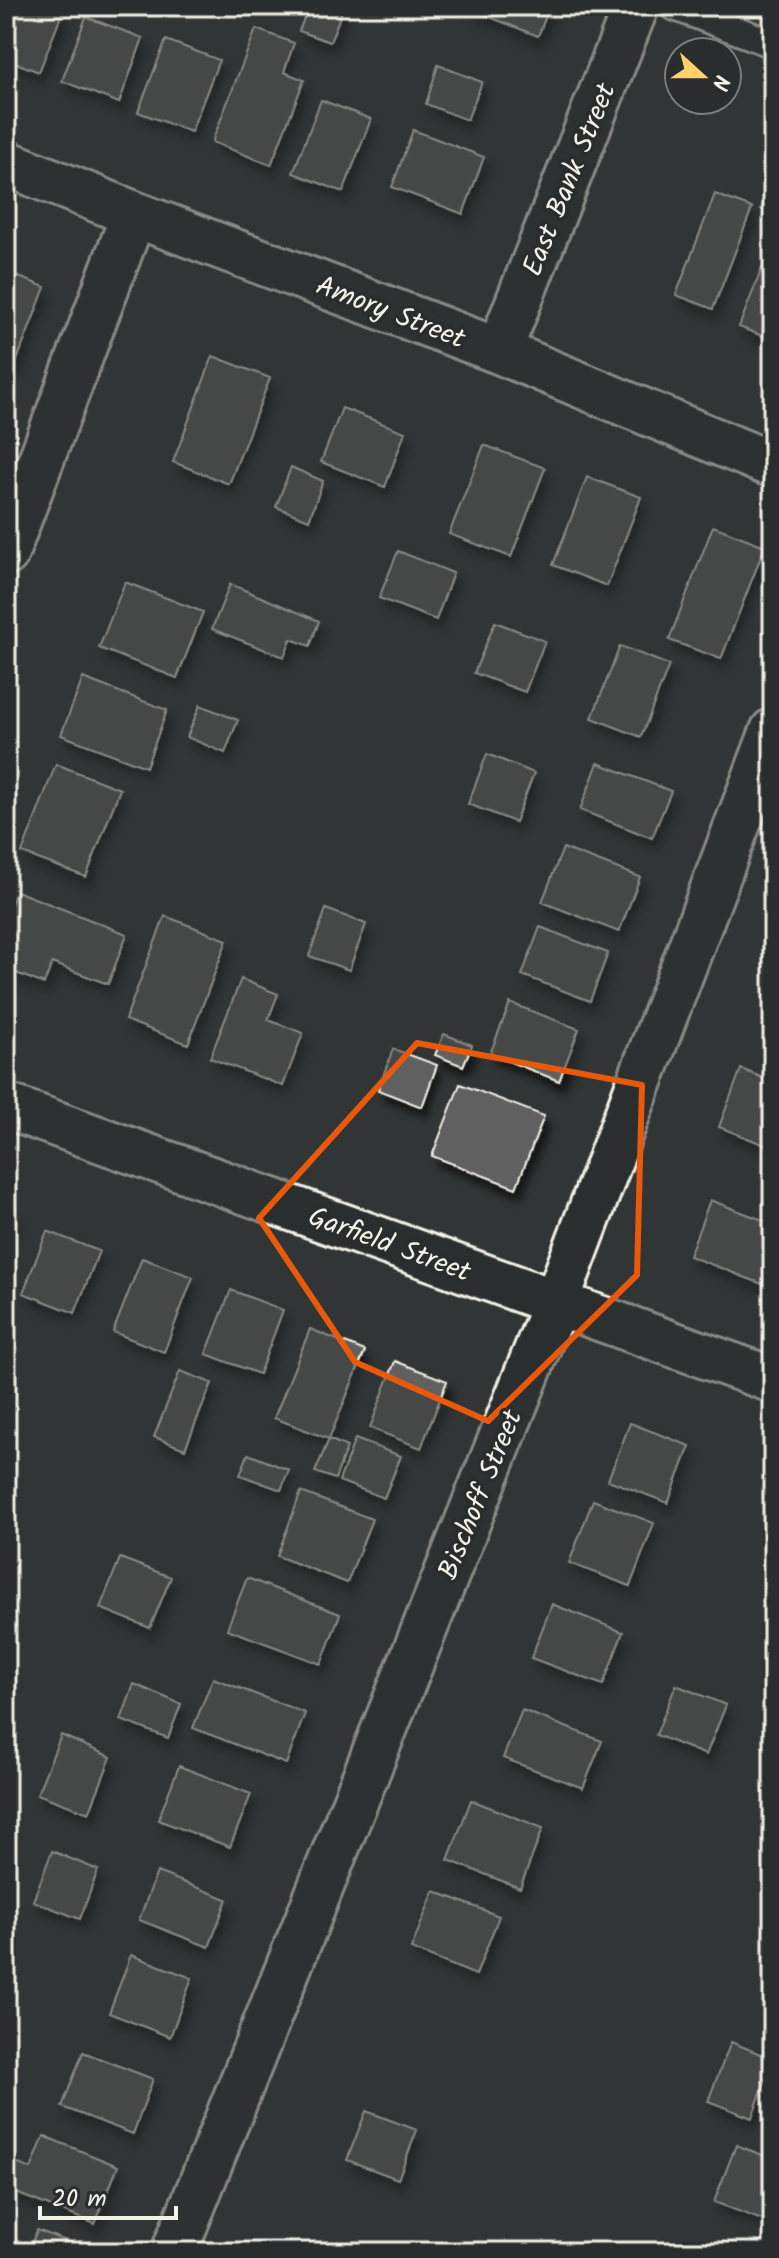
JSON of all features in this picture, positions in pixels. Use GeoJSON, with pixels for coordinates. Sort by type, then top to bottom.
{"type":"FeatureCollection","features":[{"type":"Feature","properties":{"kind":"street","name":"East Bank Street"},"geometry":{"type":"LineString","coordinates":[[499,351],[636,6]]}},
{"type":"Feature","properties":{"kind":"street","name":"Amory Street"},"geometry":{"type":"LineString","coordinates":[[6,163],[499,351],[773,465]]}},
{"type":"Feature","properties":{"kind":"street"},"geometry":{"type":"LineString","coordinates":[[6,553],[134,214]]}},
{"type":"Feature","properties":{"kind":"street","name":"Bischoff Street"},"geometry":{"type":"LineString","coordinates":[[174,2252],[556,1302],[773,731]]}},
{"type":"Feature","properties":{"kind":"street","name":"Garfield Street"},"geometry":{"type":"LineString","coordinates":[[6,1106],[773,1380]]}},
{"type":"Feature","properties":{"kind":"lane"},"geometry":{"type":"LineString","coordinates":[[673,6],[773,44]]}},
{"type":"Feature","properties":{"kind":"highlighted area"},"geometry":{"type":"Polygon","coordinates":[[[417,1043],[642,1085],[637,1275],[488,1421],[355,1362],[259,1218],[417,1043]]]}},
{"type":"Feature","properties":{"kind":"building"},"geometry":{"type":"Polygon","coordinates":[[[7,6],[65,6],[39,72],[6,59],[7,6]]]}},
{"type":"Feature","properties":{"kind":"building"},"geometry":{"type":"Polygon","coordinates":[[[309,6],[344,6],[330,42],[299,31],[309,6]]]}},
{"type":"Feature","properties":{"kind":"building"},"geometry":{"type":"Polygon","coordinates":[[[468,6],[550,6],[538,36],[468,6]]]}},
{"type":"Feature","properties":{"kind":"building"},"geometry":{"type":"Polygon","coordinates":[[[86,17],[143,38],[119,103],[62,81],[86,17]]]}},
{"type":"Feature","properties":{"kind":"building"},"geometry":{"type":"Polygon","coordinates":[[[256,29],[294,43],[284,72],[304,80],[271,165],[212,142],[256,29]]]}},
{"type":"Feature","properties":{"kind":"building"},"geometry":{"type":"Polygon","coordinates":[[[166,40],[219,60],[191,132],[138,112],[166,40]]]}},
{"type":"Feature","properties":{"kind":"building"},"geometry":{"type":"Polygon","coordinates":[[[438,65],[482,82],[467,120],[426,104],[438,65]]]}},
{"type":"Feature","properties":{"kind":"building"},"geometry":{"type":"Polygon","coordinates":[[[321,100],[371,119],[343,192],[293,173],[321,100]]]}},
{"type":"Feature","properties":{"kind":"building"},"geometry":{"type":"Polygon","coordinates":[[[413,130],[484,157],[463,214],[392,187],[413,130]]]}},
{"type":"Feature","properties":{"kind":"building"},"geometry":{"type":"Polygon","coordinates":[[[773,178],[773,213],[761,209],[773,178]]]}},
{"type":"Feature","properties":{"kind":"building"},"geometry":{"type":"Polygon","coordinates":[[[715,194],[752,208],[713,309],[676,295],[715,194]]]}},
{"type":"Feature","properties":{"kind":"building"},"geometry":{"type":"Polygon","coordinates":[[[764,263],[773,266],[773,340],[739,327],[764,263]]]}},
{"type":"Feature","properties":{"kind":"building"},"geometry":{"type":"Polygon","coordinates":[[[6,272],[45,287],[14,368],[6,365],[6,272]]]}},
{"type":"Feature","properties":{"kind":"building"},"geometry":{"type":"Polygon","coordinates":[[[213,356],[270,378],[229,484],[173,462],[213,356]]]}},
{"type":"Feature","properties":{"kind":"building"},"geometry":{"type":"Polygon","coordinates":[[[342,408],[405,432],[385,487],[321,462],[342,408]]]}},
{"type":"Feature","properties":{"kind":"building"},"geometry":{"type":"Polygon","coordinates":[[[484,445],[545,468],[511,557],[449,534],[484,445]]]}},
{"type":"Feature","properties":{"kind":"building"},"geometry":{"type":"Polygon","coordinates":[[[291,467],[323,481],[309,520],[276,507],[291,467]]]}},
{"type":"Feature","properties":{"kind":"building"},"geometry":{"type":"Polygon","coordinates":[[[587,477],[641,497],[607,586],[553,565],[587,477]]]}},
{"type":"Feature","properties":{"kind":"building"},"geometry":{"type":"Polygon","coordinates":[[[713,526],[765,546],[721,659],[669,640],[713,526]]]}},
{"type":"Feature","properties":{"kind":"building"},"geometry":{"type":"Polygon","coordinates":[[[398,551],[453,573],[436,620],[379,598],[398,551]]]}},
{"type":"Feature","properties":{"kind":"building"},"geometry":{"type":"Polygon","coordinates":[[[125,582],[203,612],[177,678],[99,648],[125,582]]]}},
{"type":"Feature","properties":{"kind":"building"},"geometry":{"type":"Polygon","coordinates":[[[230,584],[319,621],[310,646],[291,639],[284,657],[212,629],[230,584]]]}},
{"type":"Feature","properties":{"kind":"building"},"geometry":{"type":"Polygon","coordinates":[[[495,622],[545,641],[525,692],[474,673],[495,622]]]}},
{"type":"Feature","properties":{"kind":"building"},"geometry":{"type":"Polygon","coordinates":[[[620,646],[669,665],[641,737],[592,718],[620,646]]]}},
{"type":"Feature","properties":{"kind":"building"},"geometry":{"type":"Polygon","coordinates":[[[83,678],[167,710],[146,767],[61,735],[83,678]]]}},
{"type":"Feature","properties":{"kind":"building"},"geometry":{"type":"Polygon","coordinates":[[[200,705],[238,720],[225,753],[187,737],[200,705]]]}},
{"type":"Feature","properties":{"kind":"building"},"geometry":{"type":"Polygon","coordinates":[[[487,754],[534,773],[515,822],[468,804],[487,754]]]}},
{"type":"Feature","properties":{"kind":"building"},"geometry":{"type":"Polygon","coordinates":[[[598,763],[671,791],[652,838],[580,810],[598,763]]]}},
{"type":"Feature","properties":{"kind":"building"},"geometry":{"type":"Polygon","coordinates":[[[56,764],[120,789],[86,877],[22,853],[56,764]]]}},
{"type":"Feature","properties":{"kind":"building"},"geometry":{"type":"Polygon","coordinates":[[[563,848],[640,877],[619,932],[542,902],[563,848]]]}},
{"type":"Feature","properties":{"kind":"building"},"geometry":{"type":"Polygon","coordinates":[[[16,891],[127,934],[108,984],[52,963],[44,984],[6,969],[6,917],[16,891]]]}},
{"type":"Feature","properties":{"kind":"building"},"geometry":{"type":"Polygon","coordinates":[[[326,909],[366,924],[349,970],[309,956],[326,909]]]}},
{"type":"Feature","properties":{"kind":"building"},"geometry":{"type":"Polygon","coordinates":[[[165,916],[227,940],[188,1044],[125,1020],[165,916]]]}},
{"type":"Feature","properties":{"kind":"building"},"geometry":{"type":"Polygon","coordinates":[[[540,927],[608,953],[590,1001],[522,975],[540,927]]]}},
{"type":"Feature","properties":{"kind":"building"},"geometry":{"type":"Polygon","coordinates":[[[241,979],[278,994],[268,1020],[303,1033],[283,1086],[210,1058],[241,979]]]}},
{"type":"Feature","properties":{"kind":"building"},"geometry":{"type":"Polygon","coordinates":[[[510,1003],[579,1029],[559,1081],[490,1054],[510,1003]]]}},
{"type":"Feature","properties":{"kind":"building"},"geometry":{"type":"Polygon","coordinates":[[[444,1034],[472,1045],[463,1066],[435,1055],[444,1034]]]}},
{"type":"Feature","properties":{"kind":"building"},"geometry":{"type":"Polygon","coordinates":[[[393,1049],[437,1065],[422,1107],[378,1090],[393,1049]]]}},
{"type":"Feature","properties":{"kind":"building"},"geometry":{"type":"Polygon","coordinates":[[[741,1069],[773,1082],[773,1148],[719,1127],[741,1069]]]}},
{"type":"Feature","properties":{"kind":"building"},"geometry":{"type":"Polygon","coordinates":[[[460,1084],[544,1116],[516,1188],[432,1156],[460,1084]]]}},
{"type":"Feature","properties":{"kind":"building"},"geometry":{"type":"Polygon","coordinates":[[[710,1200],[773,1224],[773,1288],[689,1256],[710,1200]]]}},
{"type":"Feature","properties":{"kind":"building"},"geometry":{"type":"Polygon","coordinates":[[[6,1210],[15,1214],[6,1238],[6,1210]]]}},
{"type":"Feature","properties":{"kind":"building"},"geometry":{"type":"Polygon","coordinates":[[[47,1231],[99,1251],[75,1313],[23,1293],[47,1231]]]}},
{"type":"Feature","properties":{"kind":"building"},"geometry":{"type":"Polygon","coordinates":[[[142,1258],[193,1277],[164,1352],[113,1332],[142,1258]]]}},
{"type":"Feature","properties":{"kind":"building"},"geometry":{"type":"Polygon","coordinates":[[[231,1290],[283,1310],[259,1374],[206,1354],[231,1290]]]}},
{"type":"Feature","properties":{"kind":"building"},"geometry":{"type":"Polygon","coordinates":[[[310,1329],[365,1351],[329,1439],[274,1418],[310,1329]]]}},
{"type":"Feature","properties":{"kind":"building"},"geometry":{"type":"Polygon","coordinates":[[[395,1361],[447,1381],[421,1448],[370,1428],[395,1361]]]}},
{"type":"Feature","properties":{"kind":"building"},"geometry":{"type":"Polygon","coordinates":[[[180,1371],[212,1383],[185,1449],[154,1437],[180,1371]]]}},
{"type":"Feature","properties":{"kind":"building"},"geometry":{"type":"Polygon","coordinates":[[[630,1423],[690,1446],[668,1503],[608,1480],[630,1423]]]}},
{"type":"Feature","properties":{"kind":"building"},"geometry":{"type":"Polygon","coordinates":[[[329,1439],[347,1447],[335,1479],[315,1472],[329,1439]]]}},
{"type":"Feature","properties":{"kind":"building"},"geometry":{"type":"Polygon","coordinates":[[[355,1439],[401,1456],[384,1498],[339,1481],[355,1439]]]}},
{"type":"Feature","properties":{"kind":"building"},"geometry":{"type":"Polygon","coordinates":[[[248,1454],[289,1470],[281,1490],[240,1475],[248,1454]]]}},
{"type":"Feature","properties":{"kind":"building"},"geometry":{"type":"Polygon","coordinates":[[[301,1492],[372,1519],[347,1583],[277,1556],[301,1492]]]}},
{"type":"Feature","properties":{"kind":"building"},"geometry":{"type":"Polygon","coordinates":[[[593,1500],[654,1523],[630,1586],[569,1563],[593,1500]]]}},
{"type":"Feature","properties":{"kind":"building"},"geometry":{"type":"Polygon","coordinates":[[[120,1558],[171,1577],[150,1628],[100,1608],[120,1558]]]}},
{"type":"Feature","properties":{"kind":"building"},"geometry":{"type":"Polygon","coordinates":[[[247,1578],[340,1614],[321,1664],[227,1629],[247,1578]]]}},
{"type":"Feature","properties":{"kind":"building"},"geometry":{"type":"Polygon","coordinates":[[[552,1604],[623,1632],[603,1685],[531,1658],[552,1604]]]}},
{"type":"Feature","properties":{"kind":"building"},"geometry":{"type":"Polygon","coordinates":[[[213,1678],[305,1713],[286,1764],[193,1728],[213,1678]]]}},
{"type":"Feature","properties":{"kind":"building"},"geometry":{"type":"Polygon","coordinates":[[[134,1684],[181,1704],[168,1738],[121,1720],[134,1684]]]}},
{"type":"Feature","properties":{"kind":"building"},"geometry":{"type":"Polygon","coordinates":[[[676,1685],[726,1705],[706,1755],[656,1735],[676,1685]]]}},
{"type":"Feature","properties":{"kind":"building"},"geometry":{"type":"Polygon","coordinates":[[[522,1710],[602,1741],[583,1788],[503,1758],[522,1710]]]}},
{"type":"Feature","properties":{"kind":"building"},"geometry":{"type":"Polygon","coordinates":[[[61,1735],[111,1757],[89,1813],[37,1794],[61,1735]]]}},
{"type":"Feature","properties":{"kind":"building"},"geometry":{"type":"Polygon","coordinates":[[[179,1766],[251,1794],[230,1847],[158,1820],[179,1766]]]}},
{"type":"Feature","properties":{"kind":"building"},"geometry":{"type":"Polygon","coordinates":[[[471,1800],[543,1828],[520,1888],[448,1860],[471,1800]]]}},
{"type":"Feature","properties":{"kind":"building"},"geometry":{"type":"Polygon","coordinates":[[[52,1851],[98,1870],[80,1919],[33,1901],[52,1851]]]}},
{"type":"Feature","properties":{"kind":"building"},"geometry":{"type":"Polygon","coordinates":[[[157,1872],[227,1899],[209,1947],[139,1920],[157,1872]]]}},
{"type":"Feature","properties":{"kind":"building"},"geometry":{"type":"Polygon","coordinates":[[[434,1891],[499,1916],[476,1975],[411,1949],[434,1891]]]}},
{"type":"Feature","properties":{"kind":"building"},"geometry":{"type":"Polygon","coordinates":[[[131,1955],[192,1978],[170,2037],[109,2013],[131,1955]]]}},
{"type":"Feature","properties":{"kind":"building"},"geometry":{"type":"Polygon","coordinates":[[[731,2042],[773,2059],[752,2118],[708,2101],[731,2042]]]}},
{"type":"Feature","properties":{"kind":"building"},"geometry":{"type":"Polygon","coordinates":[[[83,2052],[153,2079],[133,2134],[62,2107],[83,2052]]]}},
{"type":"Feature","properties":{"kind":"building"},"geometry":{"type":"Polygon","coordinates":[[[366,2111],[417,2130],[398,2179],[347,2160],[366,2111]]]}},
{"type":"Feature","properties":{"kind":"building"},"geometry":{"type":"Polygon","coordinates":[[[44,2136],[118,2166],[95,2224],[6,2189],[6,2159],[31,2169],[44,2136]]]}},
{"type":"Feature","properties":{"kind":"building"},"geometry":{"type":"Polygon","coordinates":[[[736,2145],[773,2159],[773,2224],[714,2202],[736,2145]]]}},
{"type":"Feature","properties":{"kind":"building"},"geometry":{"type":"Polygon","coordinates":[[[37,2230],[85,2248],[83,2252],[28,2252],[37,2230]]]}}]}
